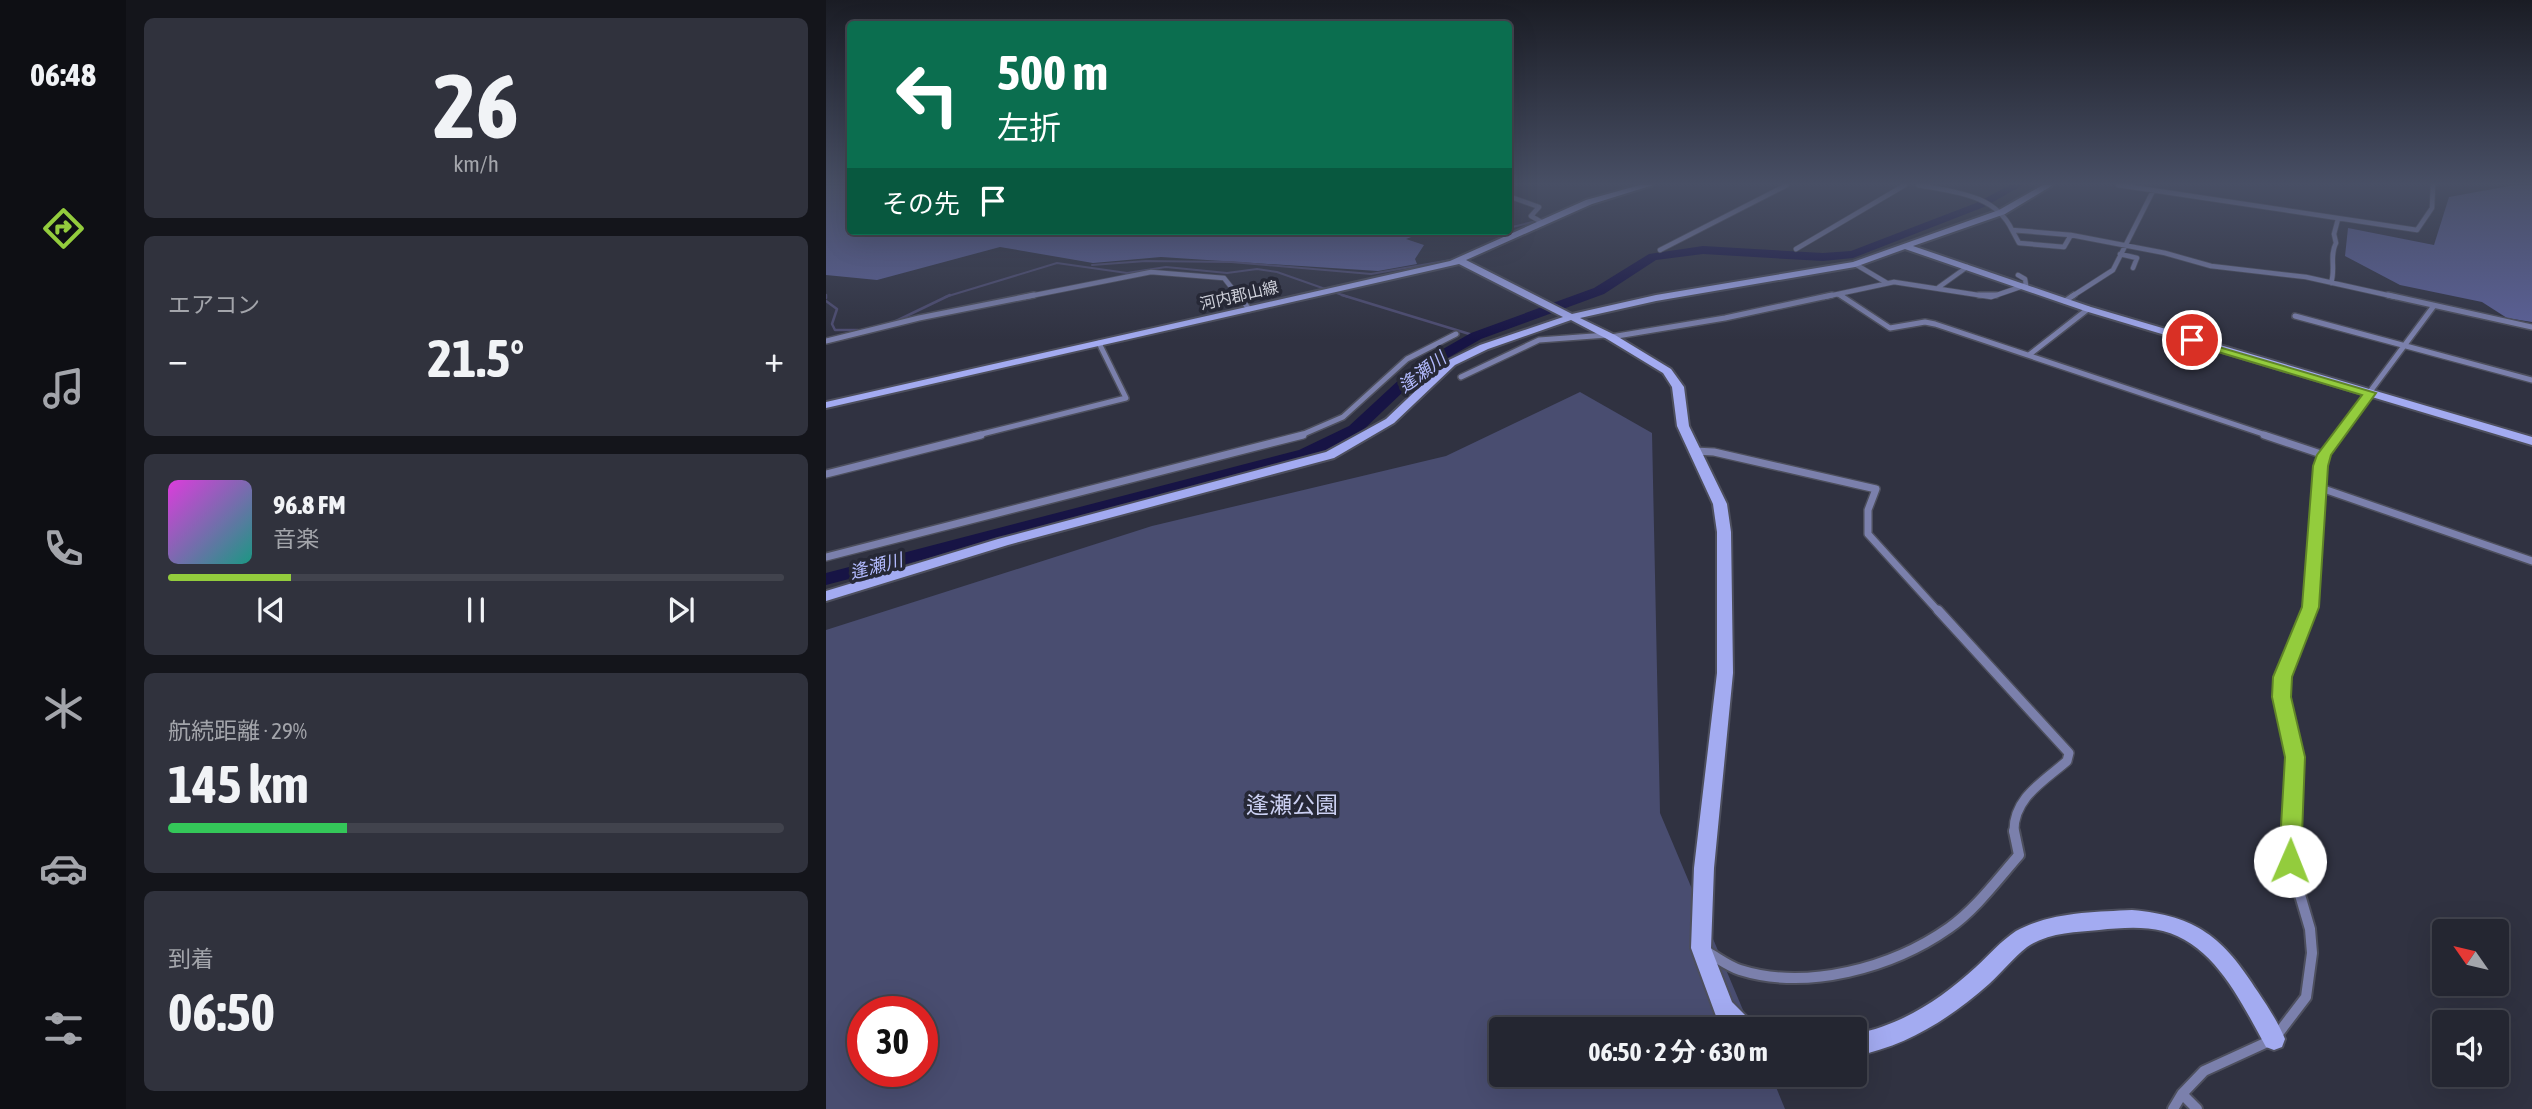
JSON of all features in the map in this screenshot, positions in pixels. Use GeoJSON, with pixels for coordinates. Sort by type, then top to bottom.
{"type":"FeatureCollection","features":[{"type":"Feature","properties":{"kind":"street","name":"河内郡山線"},"geometry":{"type":"LineString","coordinates":[[826,405],[1461,261],[1513,237]]}},
{"type":"Feature","properties":{"kind":"street"},"geometry":{"type":"LineString","coordinates":[[1660,250],[1686,237]]}},
{"type":"Feature","properties":{"kind":"street"},"geometry":{"type":"LineString","coordinates":[[1797,249],[1818,237]]}},
{"type":"Feature","properties":{"kind":"street"},"geometry":{"type":"LineString","coordinates":[[826,596],[990,546],[1330,455],[1390,421],[1437,374],[1457,360],[1484,347],[1572,315],[1855,264],[1932,237]]}},
{"type":"Feature","properties":{"kind":"street"},"geometry":{"type":"LineString","coordinates":[[2016,237],[2019,243],[2064,247],[2070,237]]}},
{"type":"Feature","properties":{"kind":"street"},"geometry":{"type":"LineString","coordinates":[[2085,237],[2215,267],[2331,283],[2532,327]]}},
{"type":"Feature","properties":{"kind":"street"},"geometry":{"type":"LineString","coordinates":[[2064,301],[2109,274],[2130,237]]}},
{"type":"Feature","properties":{"kind":"street"},"geometry":{"type":"LineString","coordinates":[[2331,283],[2334,275],[2331,251],[2336,243],[2335,237]]}},
{"type":"Feature","properties":{"kind":"street"},"geometry":{"type":"LineString","coordinates":[[1907,247],[2088,309],[2532,441]]}},
{"type":"Feature","properties":{"kind":"street"},"geometry":{"type":"LineString","coordinates":[[2120,254],[2137,258],[2133,268]]}},
{"type":"Feature","properties":{"kind":"street"},"geometry":{"type":"LineString","coordinates":[[1461,261],[1610,336],[1657,364],[1674,379],[1681,397],[1683,426],[1720,504],[1724,532],[1725,673],[1704,868],[1701,948],[1724,1009],[1732,1017]]}},
{"type":"Feature","properties":{"kind":"street"},"geometry":{"type":"LineString","coordinates":[[1855,264],[1886,283]]}},
{"type":"Feature","properties":{"kind":"street"},"geometry":{"type":"LineString","coordinates":[[1939,287],[1967,267]]}},
{"type":"Feature","properties":{"kind":"street"},"geometry":{"type":"LineString","coordinates":[[826,341],[919,318],[1151,272],[1224,278],[1249,309]]}},
{"type":"Feature","properties":{"kind":"street"},"geometry":{"type":"LineString","coordinates":[[2018,275],[2025,279],[2023,287]]}},
{"type":"Feature","properties":{"kind":"street"},"geometry":{"type":"LineString","coordinates":[[1461,377],[1539,340],[1610,336],[1840,295],[1886,283],[1939,287],[1991,297],[2023,287]]}},
{"type":"Feature","properties":{"kind":"street"},"geometry":{"type":"LineString","coordinates":[[1840,295],[1890,328],[1929,323],[2324,455]]}},
{"type":"Feature","properties":{"kind":"street"},"geometry":{"type":"LineString","coordinates":[[2173,1109],[2182,1094],[2204,1072],[2274,1039],[2306,997],[2312,953],[2310,929],[2290,861],[2295,757],[2281,697],[2285,668],[2310,607],[2318,487],[2324,455],[2433,307]]}},
{"type":"Feature","properties":{"kind":"street"},"geometry":{"type":"LineString","coordinates":[[2029,355],[2088,309]]}},
{"type":"Feature","properties":{"kind":"street"},"geometry":{"type":"LineString","coordinates":[[2295,316],[2532,380]]}},
{"type":"Feature","properties":{"kind":"street"},"geometry":{"type":"LineString","coordinates":[[826,557],[1293,439],[1343,417],[1407,359],[1456,334]]}},
{"type":"Feature","properties":{"kind":"street"},"geometry":{"type":"LineString","coordinates":[[826,474],[1126,398],[1099,343]]}},
{"type":"Feature","properties":{"kind":"street"},"geometry":{"type":"LineString","coordinates":[[1693,451],[1714,453],[1876,489],[1868,510],[1868,534],[2069,753],[2067,761],[2022,798],[2014,811],[2013,837],[2019,855],[1950,928],[1907,951],[1872,964],[1799,977],[1739,970],[1701,948]]}},
{"type":"Feature","properties":{"kind":"street"},"geometry":{"type":"LineString","coordinates":[[2318,487],[2337,491],[2532,561]]}},
{"type":"Feature","properties":{"kind":"street"},"geometry":{"type":"LineString","coordinates":[[1867,1041],[1907,1029],[1954,1001],[2022,939],[2052,926],[2105,919],[2155,918],[2187,928],[2208,943],[2274,1039]]}},
{"type":"Feature","properties":{"kind":"street"},"geometry":{"type":"LineString","coordinates":[[2182,1094],[2197,1109]]}},
{"type":"Feature","properties":{"kind":"green space","name":"逢瀬公園"},"geometry":{"type":"Polygon","coordinates":[[[1580,392],[1652,433],[1660,813],[1746,1017],[1489,1017],[1489,1087],[1776,1087],[1785,1109],[826,1109],[826,630],[1152,526],[1446,456],[1580,392]]]}},
{"type":"Feature","properties":{"kind":"shaded area"},"geometry":{"type":"Polygon","coordinates":[[[826,237],[1412,237],[1406,239],[1424,245],[1415,259],[1417,264],[1378,271],[1161,257],[1093,263],[1000,247],[877,280],[826,275],[826,237]]]}},
{"type":"Feature","properties":{"kind":"shaded area"},"geometry":{"type":"Polygon","coordinates":[[[2347,237],[2392,237],[2434,245],[2437,237],[2532,237],[2532,322],[2507,318],[2482,302],[2400,285],[2345,256],[2347,237]]]}},
{"type":"Feature","properties":{"kind":"waterway","name":"逢瀬川"},"geometry":{"type":"LineString","coordinates":[[826,579],[1305,454],[1355,429],[1420,368],[1476,336],[1599,291],[1653,257],[1703,250],[1823,257],[1853,254],[1898,237]]}},
{"type":"Feature","properties":{"kind":"waterway"},"geometry":{"type":"LineString","coordinates":[[1092,265],[1146,261],[1231,262],[1371,274],[1456,259]]}},
{"type":"Feature","properties":{"kind":"waterway"},"geometry":{"type":"LineString","coordinates":[[947,296],[1057,263],[1127,273],[1166,267],[1227,273],[1257,269],[1277,272],[1344,296]]}},
{"type":"Feature","properties":{"kind":"waterway"},"geometry":{"type":"LineString","coordinates":[[896,321],[947,296]]}},
{"type":"Feature","properties":{"kind":"waterway"},"geometry":{"type":"LineString","coordinates":[[1344,296],[1476,336]]}},
{"type":"Feature","properties":{"kind":"waterway"},"geometry":{"type":"LineString","coordinates":[[826,301],[837,309],[832,324],[835,330],[858,330]]}},
{"type":"Feature","properties":{"kind":"route"},"geometry":{"type":"LineString","coordinates":[[2192,340],[2370,393],[2341,430],[2320,466],[2313,591],[2306,619],[2283,677],[2281,697],[2293,737],[2295,757],[2290,861]]}}]}
